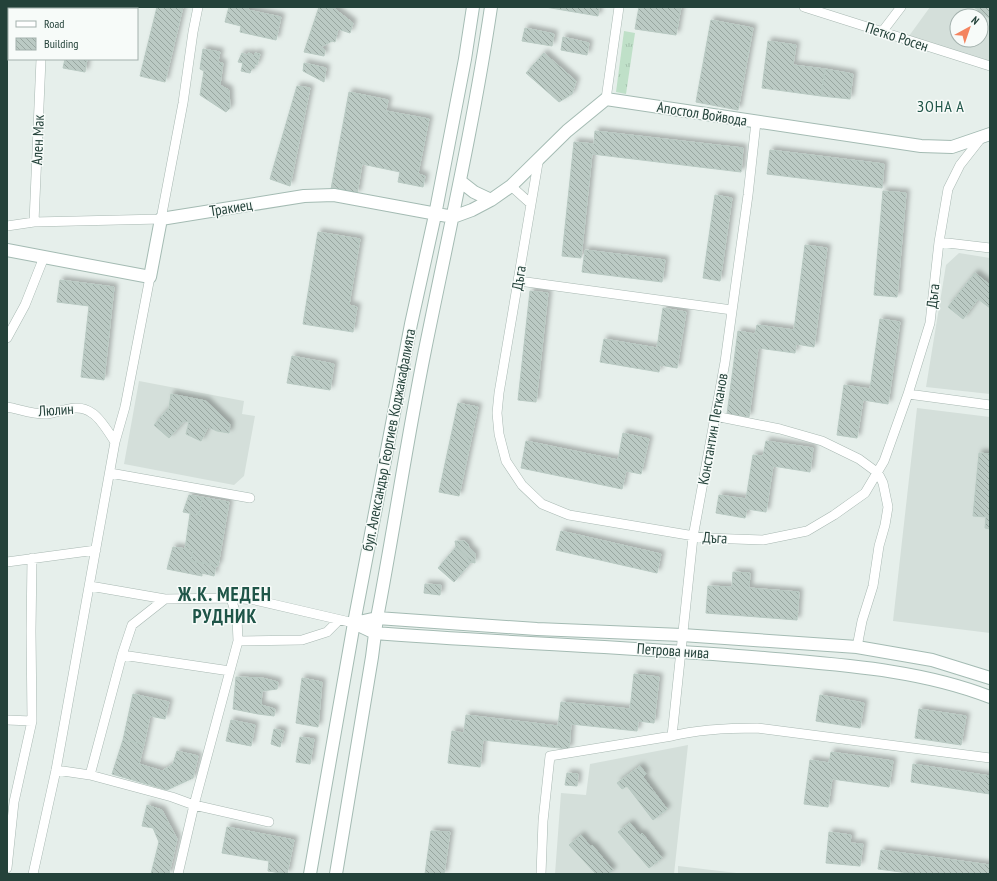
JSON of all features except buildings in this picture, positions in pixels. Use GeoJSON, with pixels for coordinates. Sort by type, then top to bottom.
{"type":"FeatureCollection","features":[{"type":"Feature","properties":{"kind":"street"},"geometry":{"type":"LineString","coordinates":[[33,874],[56,770],[110,473],[125,407],[150,278],[198,7]]}},
{"type":"Feature","properties":{"kind":"street","name":"бул. Александър Георгиев Коджакафалията"},"geometry":{"type":"LineString","coordinates":[[310,874],[354,624],[411,324],[436,215],[465,59],[473,7]]}},
{"type":"Feature","properties":{"kind":"street","name":"бул. Александър Георгиев Коджакафалията"},"geometry":{"type":"LineString","coordinates":[[336,874],[377,618],[425,352],[484,57],[491,7]]}},
{"type":"Feature","properties":{"kind":"street"},"geometry":{"type":"LineString","coordinates":[[453,217],[472,210],[491,200],[511,186],[567,131],[606,100],[619,7]]}},
{"type":"Feature","properties":{"kind":"street","name":"Петко Росен"},"geometry":{"type":"LineString","coordinates":[[804,7],[990,66]]}},
{"type":"Feature","properties":{"kind":"street"},"geometry":{"type":"LineString","coordinates":[[882,32],[901,7]]}},
{"type":"Feature","properties":{"kind":"street","name":"Ален Мак"},"geometry":{"type":"LineString","coordinates":[[34,222],[41,60]]}},
{"type":"Feature","properties":{"kind":"street","name":"Апостол Войвода"},"geometry":{"type":"LineString","coordinates":[[606,100],[921,146],[952,147],[986,136]]}},
{"type":"Feature","properties":{"kind":"street","name":"Константин Петканов"},"geometry":{"type":"LineString","coordinates":[[672,736],[693,536],[725,362],[748,195],[756,122]]}},
{"type":"Feature","properties":{"kind":"street","name":"Дъга"},"geometry":{"type":"LineString","coordinates":[[539,157],[499,393],[497,413],[506,461],[522,485],[542,504],[569,515],[706,538],[764,540],[808,531],[865,493],[878,473],[892,440],[908,394],[930,323],[939,242],[948,189],[960,165],[986,136]]}},
{"type":"Feature","properties":{"kind":"street"},"geometry":{"type":"LineString","coordinates":[[521,176],[534,190]]}},
{"type":"Feature","properties":{"kind":"street"},"geometry":{"type":"LineString","coordinates":[[460,181],[474,192],[491,200]]}},
{"type":"Feature","properties":{"kind":"street"},"geometry":{"type":"LineString","coordinates":[[511,186],[531,204]]}},
{"type":"Feature","properties":{"kind":"street","name":"Тракиец"},"geometry":{"type":"LineString","coordinates":[[7,226],[34,222],[161,219],[304,196],[334,195],[453,217]]}},
{"type":"Feature","properties":{"kind":"street"},"geometry":{"type":"LineString","coordinates":[[939,242],[990,248]]}},
{"type":"Feature","properties":{"kind":"street"},"geometry":{"type":"LineString","coordinates":[[7,250],[150,278]]}},
{"type":"Feature","properties":{"kind":"street"},"geometry":{"type":"LineString","coordinates":[[7,338],[25,305],[44,257]]}},
{"type":"Feature","properties":{"kind":"street"},"geometry":{"type":"LineString","coordinates":[[519,281],[732,310]]}},
{"type":"Feature","properties":{"kind":"street"},"geometry":{"type":"LineString","coordinates":[[908,394],[990,405]]}},
{"type":"Feature","properties":{"kind":"street","name":"Люлин"},"geometry":{"type":"LineString","coordinates":[[7,407],[47,414],[68,408],[83,408],[93,413],[116,442]]}},
{"type":"Feature","properties":{"kind":"street"},"geometry":{"type":"LineString","coordinates":[[715,416],[780,429],[822,441],[859,459],[878,473],[883,483],[888,507],[879,546],[873,586],[862,621],[857,647]]}},
{"type":"Feature","properties":{"kind":"street"},"geometry":{"type":"LineString","coordinates":[[110,473],[250,498]]}},
{"type":"Feature","properties":{"kind":"street"},"geometry":{"type":"LineString","coordinates":[[7,562],[96,550]]}},
{"type":"Feature","properties":{"kind":"street"},"geometry":{"type":"LineString","coordinates":[[7,868],[8,840],[14,802],[32,721],[32,558]]}},
{"type":"Feature","properties":{"kind":"street","name":"Петрова нива"},"geometry":{"type":"LineString","coordinates":[[90,586],[165,599],[231,598],[255,600],[354,624],[375,633],[680,651],[873,668],[927,678],[990,697]]}},
{"type":"Feature","properties":{"kind":"street"},"geometry":{"type":"LineString","coordinates":[[178,874],[194,805],[238,641],[237,618],[231,598]]}},
{"type":"Feature","properties":{"kind":"street"},"geometry":{"type":"LineString","coordinates":[[90,775],[122,655],[132,625],[165,599]]}},
{"type":"Feature","properties":{"kind":"street","name":"Петрова нива"},"geometry":{"type":"LineString","coordinates":[[354,624],[377,618],[682,635],[857,647],[932,660],[990,678]]}},
{"type":"Feature","properties":{"kind":"street"},"geometry":{"type":"LineString","coordinates":[[238,641],[302,640],[327,632],[339,620]]}},
{"type":"Feature","properties":{"kind":"street"},"geometry":{"type":"LineString","coordinates":[[122,655],[230,671]]}},
{"type":"Feature","properties":{"kind":"street"},"geometry":{"type":"LineString","coordinates":[[7,720],[32,721]]}},
{"type":"Feature","properties":{"kind":"street"},"geometry":{"type":"LineString","coordinates":[[540,874],[543,821],[550,756],[672,736],[690,731],[724,728],[757,728],[990,758]]}},
{"type":"Feature","properties":{"kind":"street"},"geometry":{"type":"LineString","coordinates":[[56,770],[90,775],[172,797],[194,805],[269,822]]}},
{"type":"Feature","properties":{"kind":"shaded area"},"geometry":{"type":"Polygon","coordinates":[[[930,7],[990,7],[990,62],[909,36],[930,7]]]}},
{"type":"Feature","properties":{"kind":"shaded area"},"geometry":{"type":"Polygon","coordinates":[[[959,253],[990,258],[990,394],[926,387],[946,265],[959,253]]]}},
{"type":"Feature","properties":{"kind":"shaded area"},"geometry":{"type":"Polygon","coordinates":[[[139,381],[244,401],[242,414],[255,416],[244,476],[234,485],[124,464],[139,381]]]}},
{"type":"Feature","properties":{"kind":"shaded area"},"geometry":{"type":"Polygon","coordinates":[[[917,408],[990,417],[990,633],[893,621],[917,408]]]}},
{"type":"Feature","properties":{"kind":"shaded area"},"geometry":{"type":"Polygon","coordinates":[[[688,745],[674,874],[555,874],[561,793],[586,795],[590,764],[688,745]]]}},
{"type":"Feature","properties":{"kind":"shaded area"},"geometry":{"type":"Polygon","coordinates":[[[678,866],[745,874],[678,874],[678,866]]]}},
{"type":"Feature","properties":{"kind":"green space"},"geometry":{"type":"Polygon","coordinates":[[[624,31],[635,33],[626,94],[616,92],[624,31]]]}},
{"type":"Feature","properties":{"kind":"district","name":"ЗОНА А"},"geometry":{"type":"Point","coordinates":[941,106]}},
{"type":"Feature","properties":{"kind":"district","name":"Ж.К. МЕДЕН РУДНИК"},"geometry":{"type":"Point","coordinates":[225,605]}}]}
